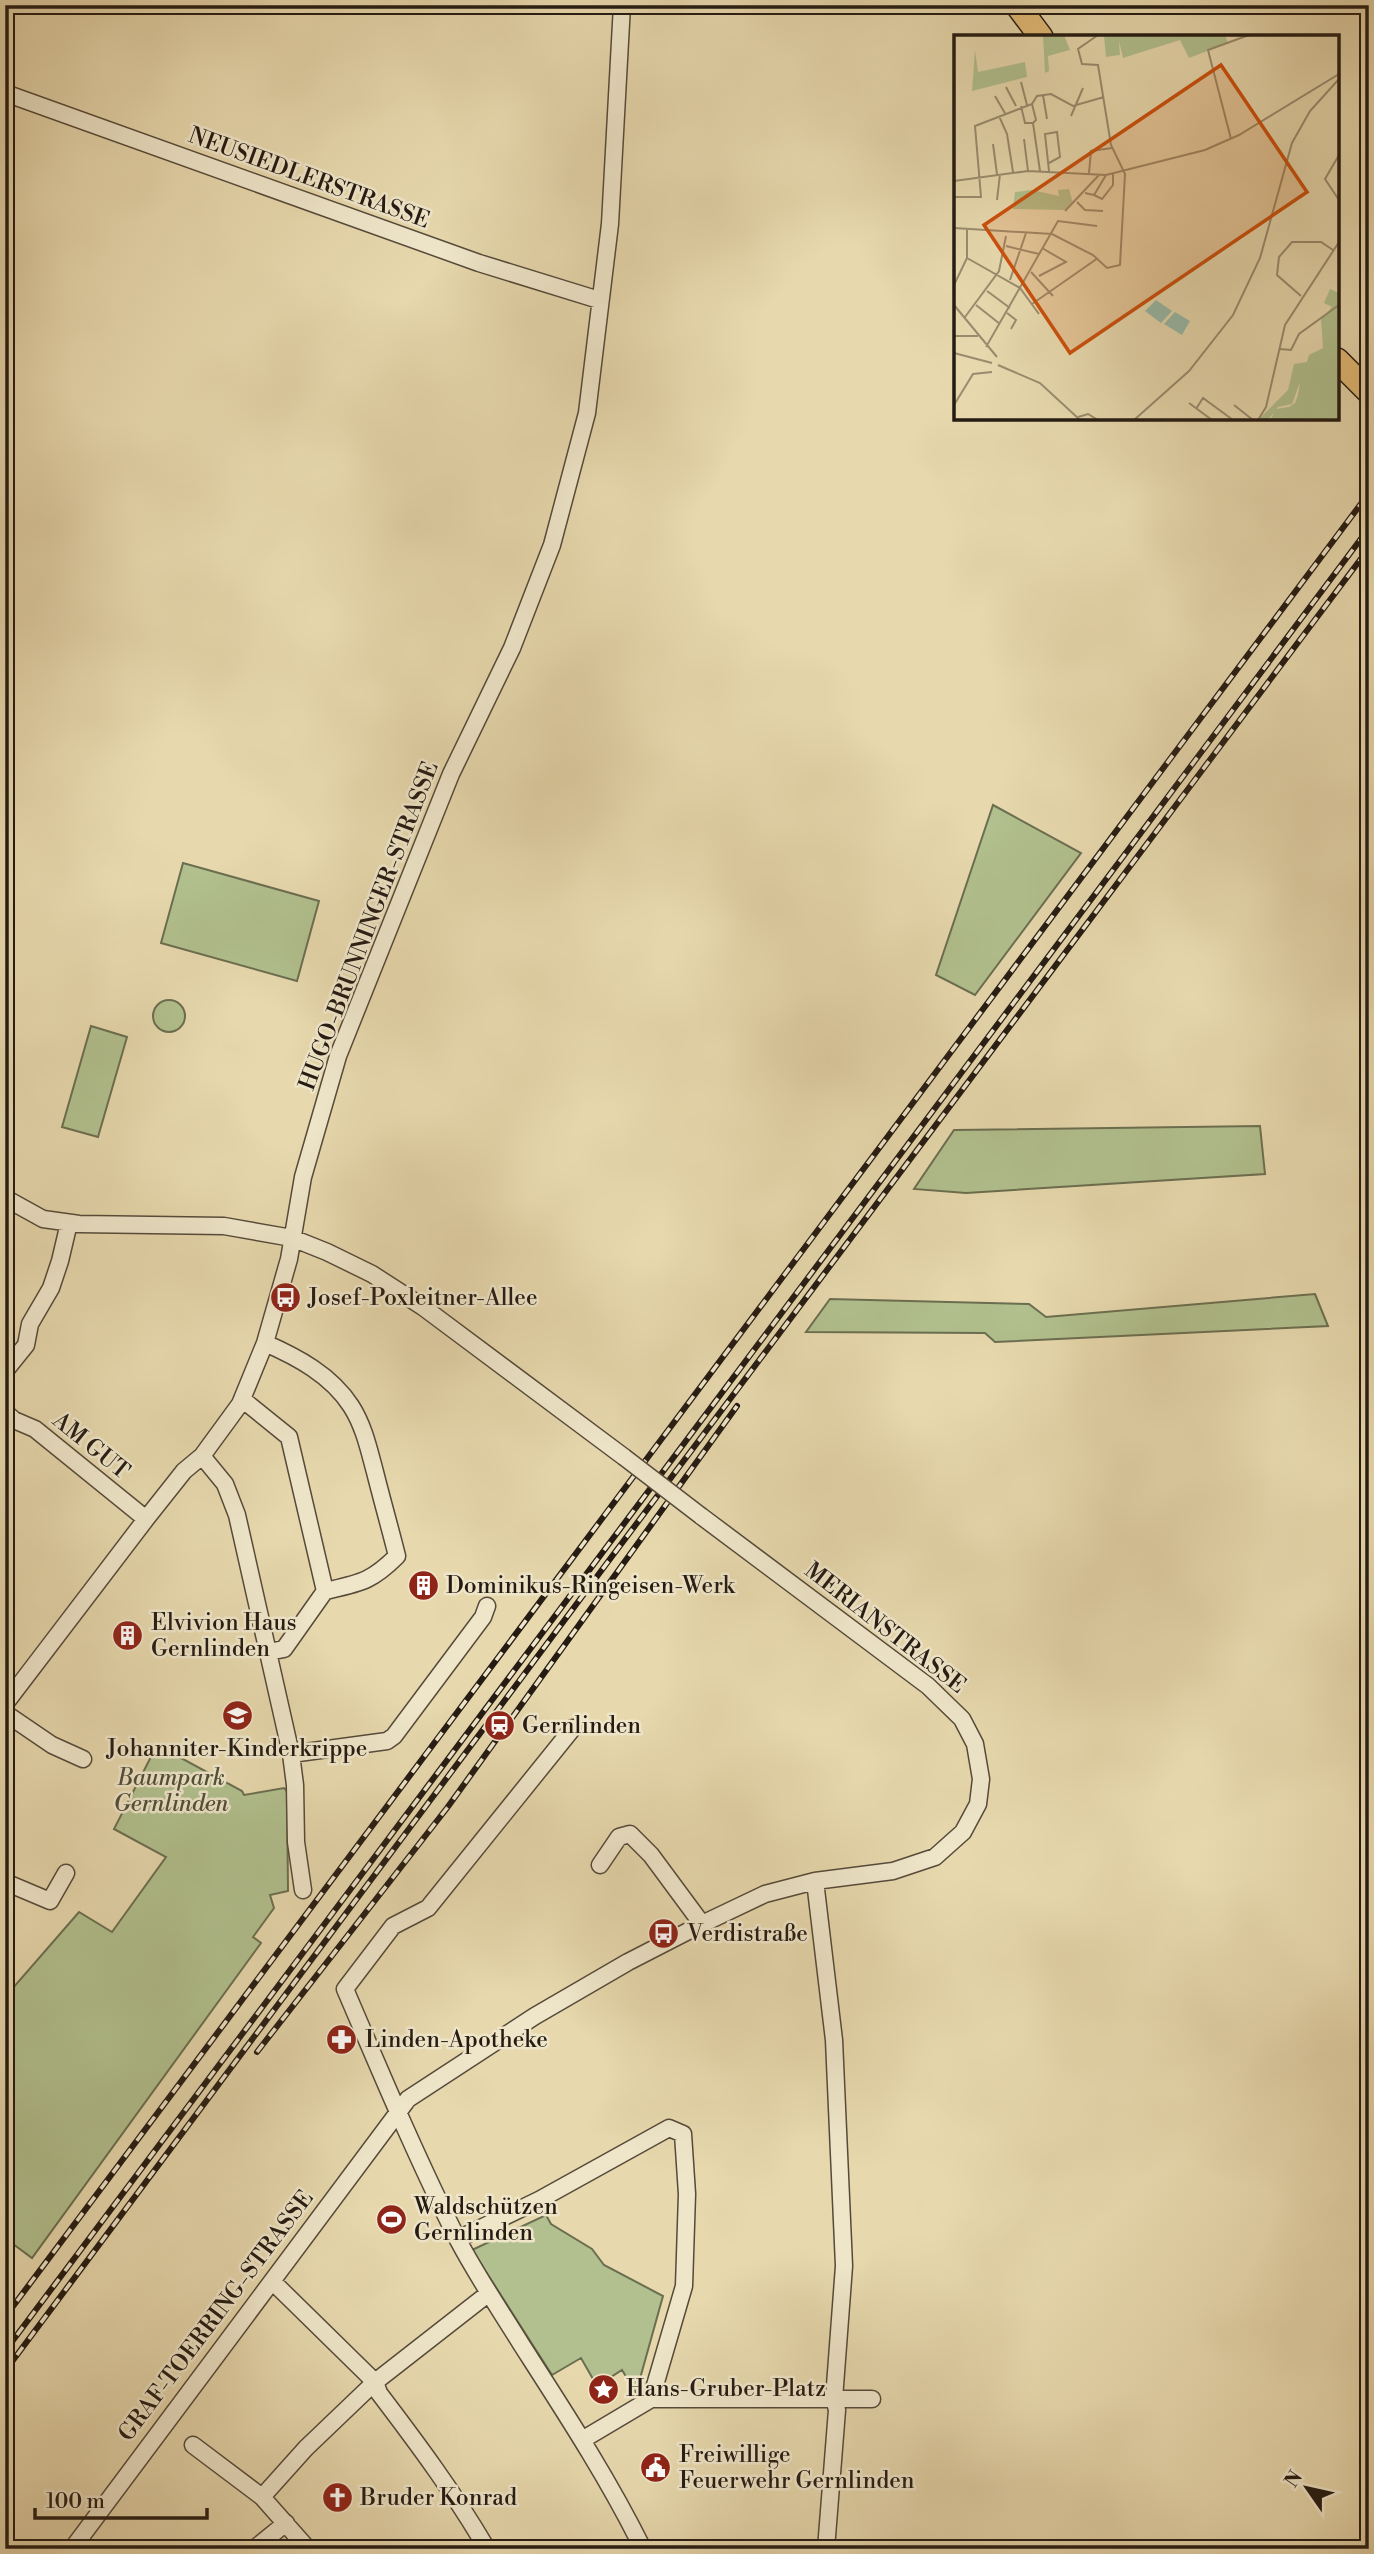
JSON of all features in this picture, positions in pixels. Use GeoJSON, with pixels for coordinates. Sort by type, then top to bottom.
{"type":"FeatureCollection","features":[{"type":"Feature","properties":{"kind":"highway"},"geometry":{"type":"LineString","coordinates":[[1017,5],[1040,35]]}},
{"type":"Feature","properties":{"kind":"highway"},"geometry":{"type":"LineString","coordinates":[[1339,362],[1369,392]]}},
{"type":"Feature","properties":{"kind":"street","name":"HUGO-BRUNNINGER-STRASSE"},"geometry":{"type":"LineString","coordinates":[[5,1704],[184,1471],[202,1456],[242,1399],[265,1343],[289,1259],[303,1177],[338,1056],[452,774],[512,648],[552,545],[587,413],[610,224],[622,5]]}},
{"type":"Feature","properties":{"kind":"street","name":"NEUSIEDLERSTRASSE"},"geometry":{"type":"LineString","coordinates":[[5,93],[479,263],[599,300]]}},
{"type":"Feature","properties":{"kind":"street"},"geometry":{"type":"LineString","coordinates":[[5,1198],[43,1219],[68,1223],[224,1226],[292,1238]]}},
{"type":"Feature","properties":{"kind":"street"},"geometry":{"type":"LineString","coordinates":[[5,1371],[26,1345],[30,1324],[51,1289],[68,1223]]}},
{"type":"Feature","properties":{"kind":"street","name":"MERIANSTRASSE"},"geometry":{"type":"LineString","coordinates":[[292,1238],[372,1274],[423,1307],[928,1686],[962,1719],[975,1744],[981,1779],[978,1804],[963,1832],[935,1857],[893,1871],[815,1881],[765,1894],[628,1962],[535,2016],[408,2099],[398,2111]]}},
{"type":"Feature","properties":{"kind":"street"},"geometry":{"type":"LineString","coordinates":[[265,1343],[292,1355],[320,1373],[351,1406],[364,1432],[397,1556],[379,1574],[365,1582],[325,1591],[284,1649],[268,1652]]}},
{"type":"Feature","properties":{"kind":"street"},"geometry":{"type":"LineString","coordinates":[[242,1399],[289,1437],[325,1591]]}},
{"type":"Feature","properties":{"kind":"street","name":"AM GUT"},"geometry":{"type":"LineString","coordinates":[[5,1412],[14,1420],[35,1429],[146,1519]]}},
{"type":"Feature","properties":{"kind":"street"},"geometry":{"type":"LineString","coordinates":[[202,1456],[225,1484],[232,1500],[268,1652],[291,1754],[295,1785],[296,1842],[303,1890]]}},
{"type":"Feature","properties":{"kind":"street"},"geometry":{"type":"LineString","coordinates":[[291,1754],[387,1741],[394,1736],[483,1617],[487,1606]]}},
{"type":"Feature","properties":{"kind":"street"},"geometry":{"type":"LineString","coordinates":[[5,1713],[52,1745],[83,1759]]}},
{"type":"Feature","properties":{"kind":"street"},"geometry":{"type":"LineString","coordinates":[[573,1728],[428,1908],[393,1926],[345,1989],[458,2239],[582,2440],[643,2549]]}},
{"type":"Feature","properties":{"kind":"street"},"geometry":{"type":"LineString","coordinates":[[600,1865],[620,1837],[630,1834],[651,1855],[702,1924]]}},
{"type":"Feature","properties":{"kind":"street"},"geometry":{"type":"LineString","coordinates":[[5,1887],[12,1885],[50,1901],[66,1873]]}},
{"type":"Feature","properties":{"kind":"street"},"geometry":{"type":"LineString","coordinates":[[815,1881],[834,2040],[844,2266],[834,2399],[837,2410],[826,2549]]}},
{"type":"Feature","properties":{"kind":"street","name":"GRAF-TOERRING-STRASSE"},"geometry":{"type":"LineString","coordinates":[[72,2549],[398,2111]]}},
{"type":"Feature","properties":{"kind":"street"},"geometry":{"type":"LineString","coordinates":[[458,2239],[539,2200],[669,2128],[683,2134],[687,2194],[684,2286],[651,2399]]}},
{"type":"Feature","properties":{"kind":"street"},"geometry":{"type":"LineString","coordinates":[[272,2281],[375,2382],[379,2393],[424,2452],[487,2549]]}},
{"type":"Feature","properties":{"kind":"street"},"geometry":{"type":"LineString","coordinates":[[262,2497],[306,2448],[375,2382],[489,2293]]}},
{"type":"Feature","properties":{"kind":"street"},"geometry":{"type":"LineString","coordinates":[[582,2440],[651,2399],[872,2399]]}},
{"type":"Feature","properties":{"kind":"street"},"geometry":{"type":"LineString","coordinates":[[193,2445],[262,2497],[308,2549]]}},
{"type":"Feature","properties":{"kind":"street"},"geometry":{"type":"LineString","coordinates":[[254,2549],[286,2523]]}},
{"type":"Feature","properties":{"kind":"green space"},"geometry":{"type":"Polygon","coordinates":[[[993,805],[1081,853],[975,995],[936,975],[993,805]]]}},
{"type":"Feature","properties":{"kind":"green space"},"geometry":{"type":"Polygon","coordinates":[[[183,863],[319,901],[297,981],[161,943],[183,863]]]}},
{"type":"Feature","properties":{"kind":"green space"},"geometry":{"type":"Polygon","coordinates":[[[169,1000],[180,1005],[185,1016],[180,1027],[169,1032],[158,1027],[153,1016],[158,1005],[169,1000]]]}},
{"type":"Feature","properties":{"kind":"green space"},"geometry":{"type":"Polygon","coordinates":[[[91,1026],[127,1037],[98,1137],[62,1127],[91,1026]]]}},
{"type":"Feature","properties":{"kind":"green space"},"geometry":{"type":"Polygon","coordinates":[[[1260,1126],[1265,1174],[966,1193],[914,1189],[954,1130],[1260,1126]]]}},
{"type":"Feature","properties":{"kind":"green space"},"geometry":{"type":"Polygon","coordinates":[[[1315,1294],[1328,1326],[995,1342],[985,1333],[806,1332],[830,1299],[1029,1304],[1046,1317],[1315,1294]]]}},
{"type":"Feature","properties":{"kind":"green space","name":"Baumpark Gernlinden"},"geometry":{"type":"Polygon","coordinates":[[[157,1745],[242,1791],[244,1795],[284,1788],[287,1791],[288,1891],[270,1895],[274,1908],[253,1937],[261,1943],[32,2258],[5,2238],[5,1997],[79,1912],[112,1932],[166,1857],[114,1829],[157,1745]]]}},
{"type":"Feature","properties":{"kind":"green space"},"geometry":{"type":"Polygon","coordinates":[[[546,2215],[551,2224],[592,2249],[604,2265],[663,2296],[636,2393],[622,2370],[597,2386],[581,2358],[552,2375],[472,2250],[546,2215]]]}},
{"type":"Feature","properties":{"kind":"railway"},"geometry":{"type":"LineString","coordinates":[[5,2317],[1369,493]]}},
{"type":"Feature","properties":{"kind":"railway"},"geometry":{"type":"LineString","coordinates":[[5,2351],[1369,528]]}},
{"type":"Feature","properties":{"kind":"railway"},"geometry":{"type":"LineString","coordinates":[[5,2371],[1369,548]]}},
{"type":"Feature","properties":{"kind":"railway"},"geometry":{"type":"LineString","coordinates":[[257,2052],[447,1808],[737,1406]]}},
{"type":"Feature","properties":{"kind":"place","name":"Josef-Poxleitner-Allee"},"geometry":{"type":"Point","coordinates":[285,1298]}},
{"type":"Feature","properties":{"kind":"place","name":"Dominikus-Ringeisen-Werk"},"geometry":{"type":"Point","coordinates":[423,1586]}},
{"type":"Feature","properties":{"kind":"place","name":"Elvivion Haus Gernlinden"},"geometry":{"type":"Point","coordinates":[128,1636]}},
{"type":"Feature","properties":{"kind":"place","name":"Johanniter-Kinderkrippe"},"geometry":{"type":"Point","coordinates":[237,1715]}},
{"type":"Feature","properties":{"kind":"place","name":"Gernlinden"},"geometry":{"type":"Point","coordinates":[499,1726]}},
{"type":"Feature","properties":{"kind":"place","name":"Verdistraße"},"geometry":{"type":"Point","coordinates":[664,1934]}},
{"type":"Feature","properties":{"kind":"place","name":"Linden-Apotheke"},"geometry":{"type":"Point","coordinates":[342,2040]}},
{"type":"Feature","properties":{"kind":"place","name":"Waldschützen Gernlinden"},"geometry":{"type":"Point","coordinates":[391,2220]}},
{"type":"Feature","properties":{"kind":"place","name":"Hans-Gruber-Platz"},"geometry":{"type":"Point","coordinates":[603,2389]}},
{"type":"Feature","properties":{"kind":"place","name":"Freiwillige Feuerwehr Gernlinden"},"geometry":{"type":"Point","coordinates":[656,2468]}},
{"type":"Feature","properties":{"kind":"place","name":"Bruder Konrad"},"geometry":{"type":"Point","coordinates":[337,2498]}}]}
